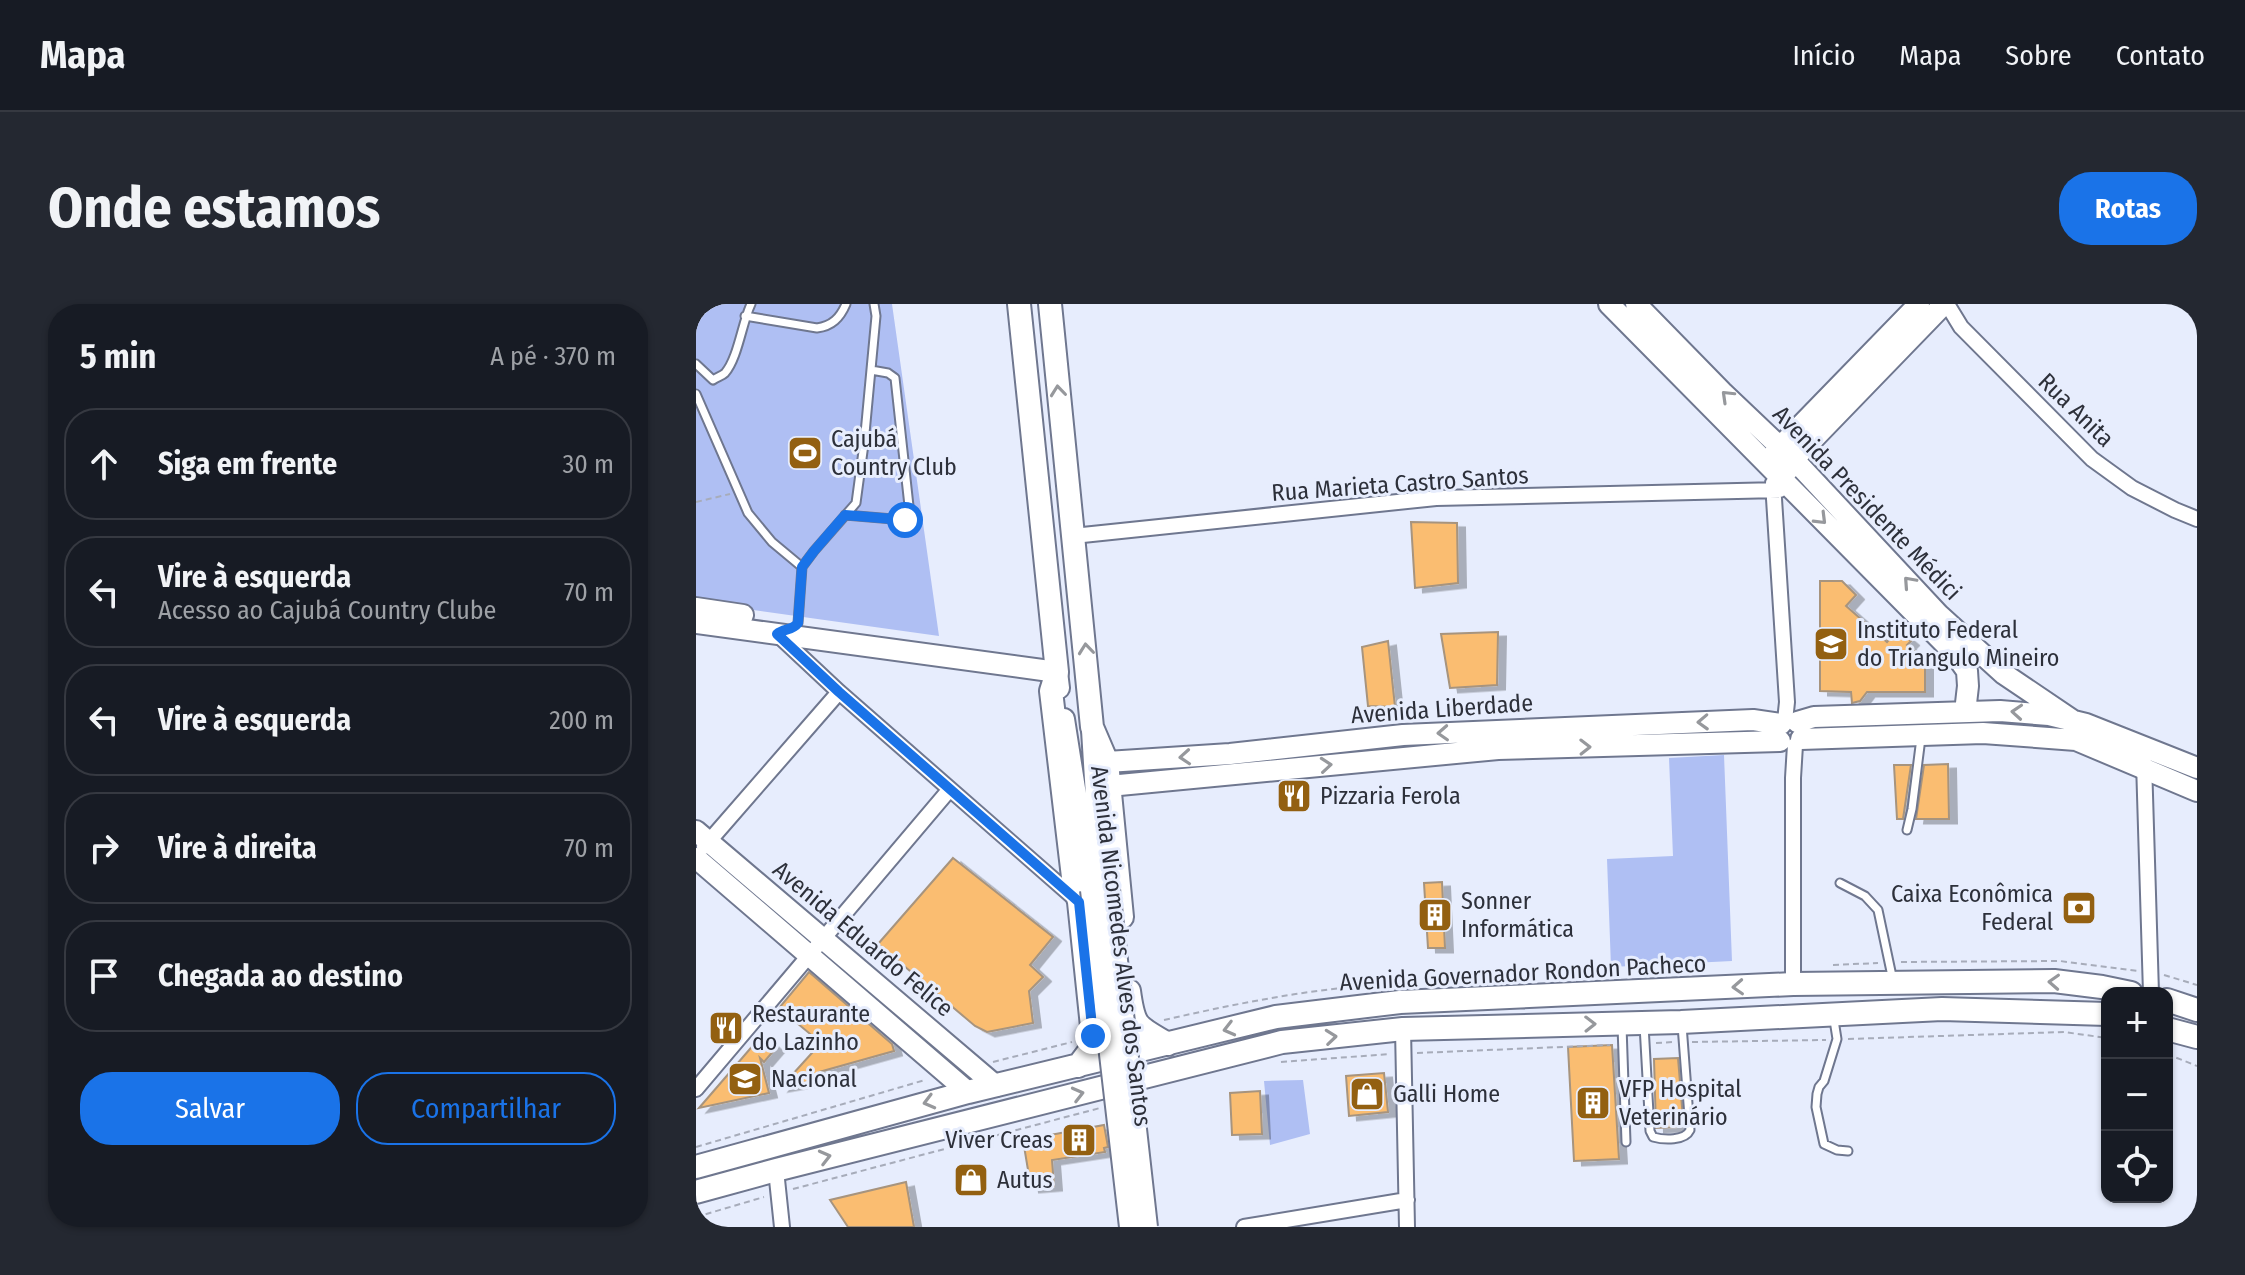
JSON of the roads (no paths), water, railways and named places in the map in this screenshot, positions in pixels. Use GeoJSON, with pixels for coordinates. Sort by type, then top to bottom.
{"type":"FeatureCollection","features":[{"type":"Feature","properties":{"kind":"main road","name":"Avenida Nicomedes Alves dos Santos"},"geometry":{"type":"LineString","coordinates":[[1019,304],[1056,666],[1051,691],[1073,877],[1093,894],[1147,1227]]}},
{"type":"Feature","properties":{"kind":"main road","name":"Avenida Nicomedes Alves dos Santos"},"geometry":{"type":"LineString","coordinates":[[1050,304],[1092,727],[1096,796],[1087,982],[1093,1036],[1090,1050],[1078,1066]]}},
{"type":"Feature","properties":{"kind":"main road","name":"Avenida Presidente Médici"},"geometry":{"type":"LineString","coordinates":[[1609,304],[1777,486],[1955,654],[1967,671],[1965,712]]}},
{"type":"Feature","properties":{"kind":"main road","name":"Avenida Presidente Médici"},"geometry":{"type":"LineString","coordinates":[[1636,304],[1786,454],[1939,615],[2004,674],[2075,722]]}},
{"type":"Feature","properties":{"kind":"main road"},"geometry":{"type":"LineString","coordinates":[[1777,486],[1786,454],[1919,304]]}},
{"type":"Feature","properties":{"kind":"main road"},"geometry":{"type":"LineString","coordinates":[[1786,454],[1946,304]]}},
{"type":"Feature","properties":{"kind":"main road"},"geometry":{"type":"LineString","coordinates":[[698,622],[798,623],[1056,666]]}},
{"type":"Feature","properties":{"kind":"main road"},"geometry":{"type":"LineString","coordinates":[[698,622],[1056,666]]}},
{"type":"Feature","properties":{"kind":"main road"},"geometry":{"type":"LineString","coordinates":[[777,634],[792,629],[798,623]]}},
{"type":"Feature","properties":{"kind":"main road","name":"Avenida Liberdade"},"geometry":{"type":"LineString","coordinates":[[1107,762],[1230,754],[1403,735],[1753,720],[1789,729],[1814,717],[2000,711],[2049,715],[2075,722],[2197,768]]}},
{"type":"Feature","properties":{"kind":"main road","name":"Avenida Nicomedes Alves dos Santos"},"geometry":{"type":"LineString","coordinates":[[1092,727],[1107,762],[1134,1020],[1138,1026],[1168,1044]]}},
{"type":"Feature","properties":{"kind":"main road","name":"Avenida Liberdade"},"geometry":{"type":"LineString","coordinates":[[1109,786],[1498,749],[1789,729],[1922,736],[1983,733],[2076,740],[2197,791]]}},
{"type":"Feature","properties":{"kind":"main road"},"geometry":{"type":"LineString","coordinates":[[1356,740],[1358,762]]}},
{"type":"Feature","properties":{"kind":"main road","name":"Avenida Eduardo Felice"},"geometry":{"type":"LineString","coordinates":[[699,847],[822,938],[996,1086]]}},
{"type":"Feature","properties":{"kind":"main road","name":"Avenida Eduardo Felice"},"geometry":{"type":"LineString","coordinates":[[699,847],[808,955],[968,1092]]}},
{"type":"Feature","properties":{"kind":"main road","name":"Avenida Nicomedes Alves dos Santos"},"geometry":{"type":"LineString","coordinates":[[1093,894],[1130,1227]]}},
{"type":"Feature","properties":{"kind":"main road"},"geometry":{"type":"LineString","coordinates":[[1087,982],[1098,997],[1109,1000],[1128,980]]}},
{"type":"Feature","properties":{"kind":"main road","name":"Avenida Governador Rondon Pacheco"},"geometry":{"type":"LineString","coordinates":[[696,1167],[968,1092],[1276,1017],[1400,1002],[1793,984],[2054,981],[2102,987]]}},
{"type":"Feature","properties":{"kind":"main road"},"geometry":{"type":"LineString","coordinates":[[2173,1002],[2197,1010]]}},
{"type":"Feature","properties":{"kind":"main road","name":"Avenida Governador Rondon Pacheco"},"geometry":{"type":"LineString","coordinates":[[696,1192],[1282,1042],[1403,1029],[1681,1022],[1942,1009],[2101,1014]]}},
{"type":"Feature","properties":{"kind":"main road"},"geometry":{"type":"LineString","coordinates":[[893,1028],[908,1011]]}},
{"type":"Feature","properties":{"kind":"main road"},"geometry":{"type":"LineString","coordinates":[[2173,1031],[2197,1037]]}},
{"type":"Feature","properties":{"kind":"street","name":"Rua Anita"},"geometry":{"type":"LineString","coordinates":[[1946,304],[1961,327],[2092,459],[2132,488],[2197,519]]}},
{"type":"Feature","properties":{"kind":"street","name":"Rua Marieta Castro Santos"},"geometry":{"type":"LineString","coordinates":[[1073,536],[1436,498],[1777,486]]}},
{"type":"Feature","properties":{"kind":"street"},"geometry":{"type":"LineString","coordinates":[[1777,486],[1793,778],[1793,984]]}},
{"type":"Feature","properties":{"kind":"street"},"geometry":{"type":"LineString","coordinates":[[777,634],[950,789],[1093,894]]}},
{"type":"Feature","properties":{"kind":"street"},"geometry":{"type":"LineString","coordinates":[[699,847],[839,692]]}},
{"type":"Feature","properties":{"kind":"street"},"geometry":{"type":"LineString","coordinates":[[2146,747],[2143,769],[2151,987]]}},
{"type":"Feature","properties":{"kind":"street"},"geometry":{"type":"LineString","coordinates":[[696,1089],[950,789]]}},
{"type":"Feature","properties":{"kind":"street"},"geometry":{"type":"LineString","coordinates":[[1403,1029],[1407,1227]]}},
{"type":"Feature","properties":{"kind":"street"},"geometry":{"type":"LineString","coordinates":[[776,1170],[782,1227]]}},
{"type":"Feature","properties":{"kind":"street"},"geometry":{"type":"LineString","coordinates":[[1244,1227],[1407,1200]]}},
{"type":"Feature","properties":{"kind":"lane"},"geometry":{"type":"LineString","coordinates":[[696,364],[713,380],[725,373],[736,351],[751,304]]}},
{"type":"Feature","properties":{"kind":"lane"},"geometry":{"type":"LineString","coordinates":[[745,316],[826,327],[834,322],[846,304]]}},
{"type":"Feature","properties":{"kind":"lane"},"geometry":{"type":"LineString","coordinates":[[798,623],[802,567],[856,503],[876,316],[874,304]]}},
{"type":"Feature","properties":{"kind":"lane"},"geometry":{"type":"LineString","coordinates":[[845,515],[905,520],[910,515],[895,378],[888,373],[871,370]]}},
{"type":"Feature","properties":{"kind":"lane"},"geometry":{"type":"LineString","coordinates":[[696,394],[748,513],[772,542],[802,567]]}},
{"type":"Feature","properties":{"kind":"lane"},"geometry":{"type":"LineString","coordinates":[[1907,830],[1922,736]]}},
{"type":"Feature","properties":{"kind":"lane"},"geometry":{"type":"LineString","coordinates":[[1840,883],[1865,896],[1878,910],[1894,983]]}},
{"type":"Feature","properties":{"kind":"lane"},"geometry":{"type":"LineString","coordinates":[[1833,1013],[1837,1039],[1824,1081],[1819,1087],[1816,1107],[1824,1144],[1848,1151]]}},
{"type":"Feature","properties":{"kind":"lane"},"geometry":{"type":"LineString","coordinates":[[1633,1023],[1650,1131],[1658,1139],[1683,1137],[1690,1130],[1681,1022]]}},
{"type":"Feature","properties":{"kind":"lane"},"geometry":{"type":"LineString","coordinates":[[1626,1142],[1633,1023]]}},
{"type":"Feature","properties":{"kind":"place","name":"Cajubá Country Club"},"geometry":{"type":"Point","coordinates":[805,453]}},
{"type":"Feature","properties":{"kind":"place","name":"Instituto Federal do Triangulo Mineiro"},"geometry":{"type":"Point","coordinates":[1831,644]}},
{"type":"Feature","properties":{"kind":"place","name":"Pizzaria Ferola"},"geometry":{"type":"Point","coordinates":[1294,796]}},
{"type":"Feature","properties":{"kind":"place","name":"Caixa Econômica Federal"},"geometry":{"type":"Point","coordinates":[2079,908]}},
{"type":"Feature","properties":{"kind":"place","name":"Sonner Informática"},"geometry":{"type":"Point","coordinates":[1435,915]}},
{"type":"Feature","properties":{"kind":"place","name":"Restaurante do Lazinho"},"geometry":{"type":"Point","coordinates":[726,1028]}},
{"type":"Feature","properties":{"kind":"place","name":"Nacional"},"geometry":{"type":"Point","coordinates":[745,1079]}},
{"type":"Feature","properties":{"kind":"place","name":"Galli Home"},"geometry":{"type":"Point","coordinates":[1367,1094]}},
{"type":"Feature","properties":{"kind":"place","name":"VFP Hospital Veterinário"},"geometry":{"type":"Point","coordinates":[1593,1103]}},
{"type":"Feature","properties":{"kind":"place","name":"Viver Creas"},"geometry":{"type":"Point","coordinates":[1079,1140]}},
{"type":"Feature","properties":{"kind":"place","name":"Autus"},"geometry":{"type":"Point","coordinates":[971,1180]}}]}
